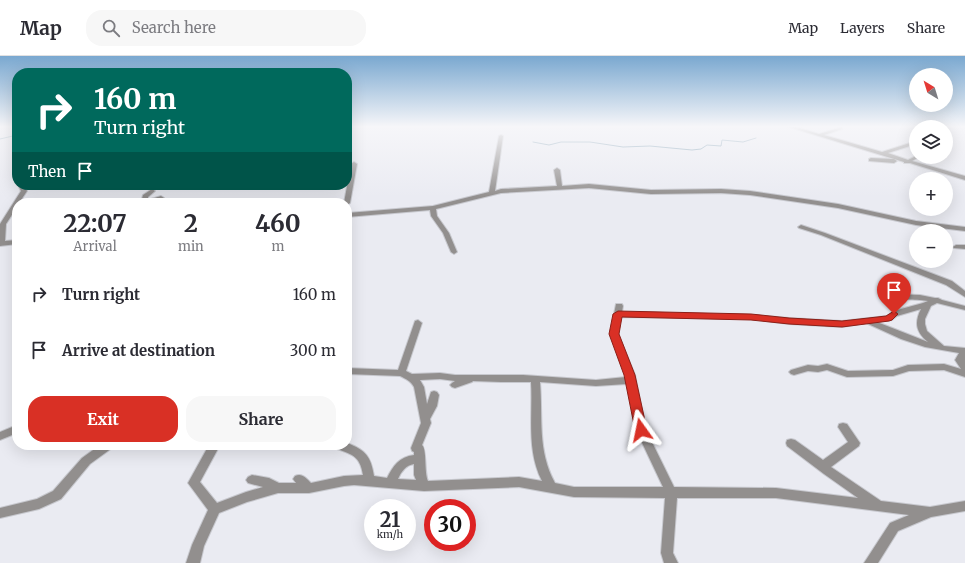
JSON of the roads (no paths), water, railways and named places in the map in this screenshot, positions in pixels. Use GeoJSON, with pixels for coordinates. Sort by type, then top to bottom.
{"type":"FeatureCollection","features":[{"type":"Feature","properties":{"kind":"street"},"geometry":{"type":"LineString","coordinates":[[492,193],[499,150]]}},
{"type":"Feature","properties":{"kind":"street"},"geometry":{"type":"LineString","coordinates":[[870,150],[909,161]]}},
{"type":"Feature","properties":{"kind":"street"},"geometry":{"type":"LineString","coordinates":[[894,150],[884,153],[909,161]]}},
{"type":"Feature","properties":{"kind":"street"},"geometry":{"type":"LineString","coordinates":[[871,160],[909,161]]}},
{"type":"Feature","properties":{"kind":"street"},"geometry":{"type":"LineString","coordinates":[[352,175],[354,164]]}},
{"type":"Feature","properties":{"kind":"street"},"geometry":{"type":"LineString","coordinates":[[919,164],[965,178]]}},
{"type":"Feature","properties":{"kind":"street"},"geometry":{"type":"LineString","coordinates":[[557,170],[560,188]]}},
{"type":"Feature","properties":{"kind":"street"},"geometry":{"type":"LineString","coordinates":[[352,215],[432,208],[492,193],[589,186],[651,192],[721,191],[779,197],[838,206],[916,222],[965,228]]}},
{"type":"Feature","properties":{"kind":"street"},"geometry":{"type":"LineString","coordinates":[[145,198],[145,196],[152,191]]}},
{"type":"Feature","properties":{"kind":"street"},"geometry":{"type":"LineString","coordinates":[[432,208],[434,216],[446,233],[454,252]]}},
{"type":"Feature","properties":{"kind":"street"},"geometry":{"type":"LineString","coordinates":[[12,210],[3,224],[0,244],[12,243]]}},
{"type":"Feature","properties":{"kind":"street"},"geometry":{"type":"LineString","coordinates":[[801,227],[965,288]]}},
{"type":"Feature","properties":{"kind":"street"},"geometry":{"type":"LineString","coordinates":[[956,247],[965,247]]}},
{"type":"Feature","properties":{"kind":"street"},"geometry":{"type":"LineString","coordinates":[[949,283],[965,295]]}},
{"type":"Feature","properties":{"kind":"street"},"geometry":{"type":"LineString","coordinates":[[898,296],[938,300],[965,308]]}},
{"type":"Feature","properties":{"kind":"street"},"geometry":{"type":"LineString","coordinates":[[671,563],[667,553],[671,493],[641,430],[631,380],[614,334],[618,310],[751,317],[842,324],[889,318],[894,314],[927,305],[938,300]]}},
{"type":"Feature","properties":{"kind":"street"},"geometry":{"type":"LineString","coordinates":[[927,305],[920,319],[920,326],[924,334],[947,350]]}},
{"type":"Feature","properties":{"kind":"street"},"geometry":{"type":"LineString","coordinates":[[867,322],[919,342],[947,350],[965,351],[960,360],[965,368]]}},
{"type":"Feature","properties":{"kind":"street"},"geometry":{"type":"LineString","coordinates":[[401,373],[418,323]]}},
{"type":"Feature","properties":{"kind":"street"},"geometry":{"type":"LineString","coordinates":[[794,372],[808,368],[818,369],[827,367],[847,374],[893,373],[908,368],[944,367],[965,374]]}},
{"type":"Feature","properties":{"kind":"street"},"geometry":{"type":"LineString","coordinates":[[352,371],[401,373],[411,377],[473,377],[603,383],[631,380]]}},
{"type":"Feature","properties":{"kind":"street"},"geometry":{"type":"LineString","coordinates":[[411,377],[419,388],[426,423],[416,448],[420,449],[420,475],[424,486]]}},
{"type":"Feature","properties":{"kind":"street"},"geometry":{"type":"LineString","coordinates":[[455,385],[466,382],[473,377]]}},
{"type":"Feature","properties":{"kind":"street"},"geometry":{"type":"LineString","coordinates":[[535,379],[537,397],[535,423],[536,441],[543,475],[551,488]]}},
{"type":"Feature","properties":{"kind":"street"},"geometry":{"type":"LineString","coordinates":[[425,419],[432,406],[434,395]]}},
{"type":"Feature","properties":{"kind":"street"},"geometry":{"type":"LineString","coordinates":[[824,467],[828,461],[855,444],[843,427]]}},
{"type":"Feature","properties":{"kind":"street"},"geometry":{"type":"LineString","coordinates":[[0,436],[12,431]]}},
{"type":"Feature","properties":{"kind":"street"},"geometry":{"type":"LineString","coordinates":[[791,443],[824,467],[828,472],[879,506]]}},
{"type":"Feature","properties":{"kind":"street"},"geometry":{"type":"LineString","coordinates":[[0,513],[39,504],[57,495],[86,461],[101,450]]}},
{"type":"Feature","properties":{"kind":"street"},"geometry":{"type":"LineString","coordinates":[[212,450],[194,483],[215,509]]}},
{"type":"Feature","properties":{"kind":"street"},"geometry":{"type":"LineString","coordinates":[[352,450],[361,456],[367,464],[368,481]]}},
{"type":"Feature","properties":{"kind":"street"},"geometry":{"type":"LineString","coordinates":[[391,484],[398,469],[403,463],[409,459],[419,460]]}},
{"type":"Feature","properties":{"kind":"street"},"geometry":{"type":"LineString","coordinates":[[300,479],[309,488]]}},
{"type":"Feature","properties":{"kind":"street"},"geometry":{"type":"LineString","coordinates":[[252,480],[269,483],[278,488]]}},
{"type":"Feature","properties":{"kind":"street"},"geometry":{"type":"LineString","coordinates":[[193,563],[198,545],[215,509],[246,497],[278,488],[323,487],[335,482],[350,480],[424,486],[519,482],[574,492],[776,493],[930,512]]}},
{"type":"Feature","properties":{"kind":"street"},"geometry":{"type":"LineString","coordinates":[[871,563],[894,527],[930,512],[965,506]]}},
{"type":"Feature","properties":{"kind":"waterway"},"geometry":{"type":"LineString","coordinates":[[688,150],[695,150]]}}]}
